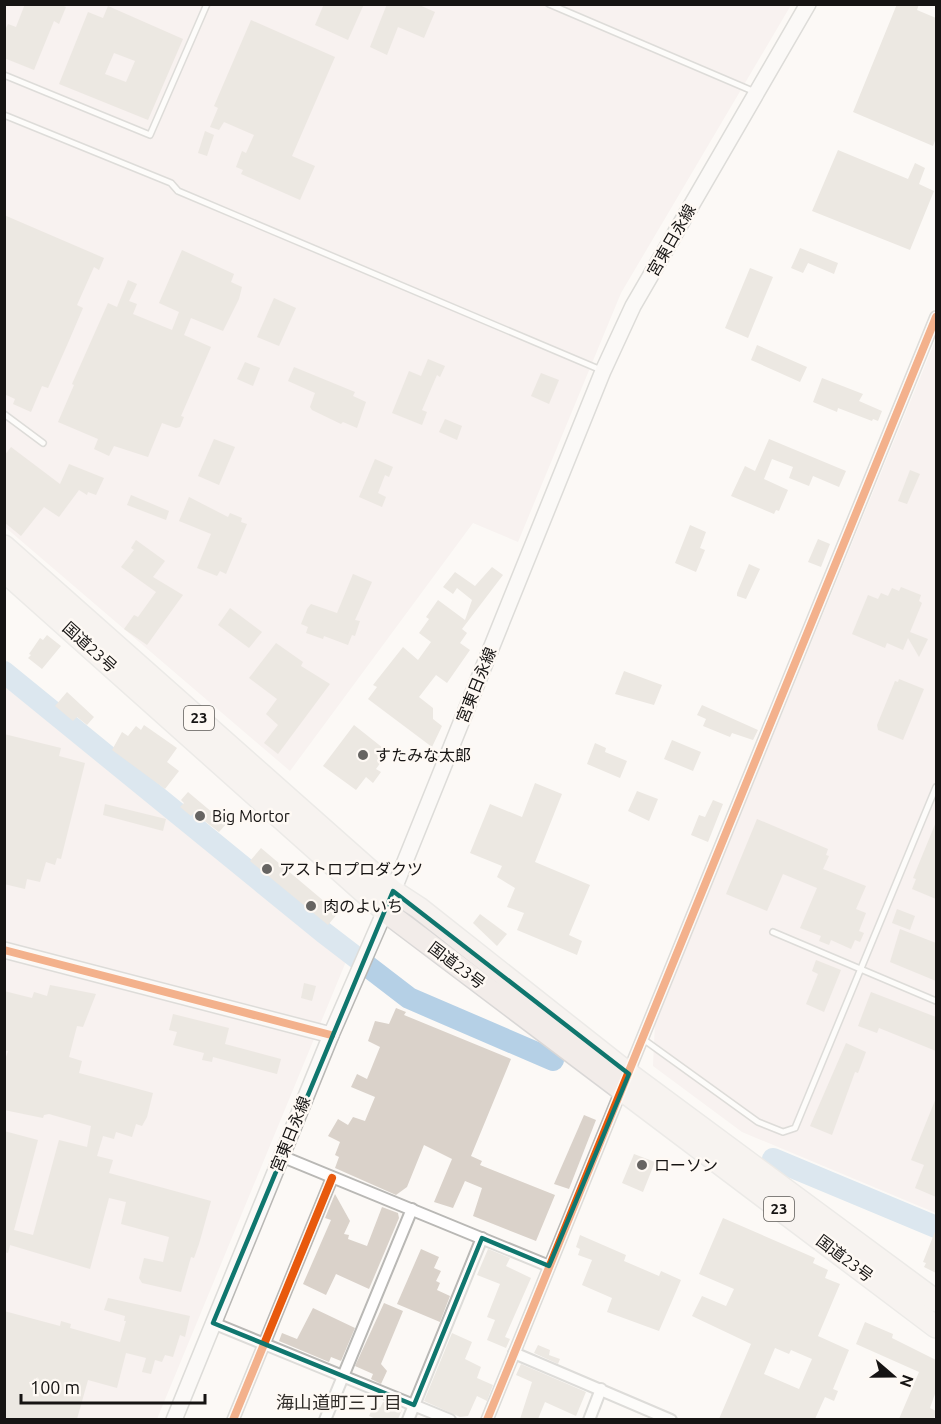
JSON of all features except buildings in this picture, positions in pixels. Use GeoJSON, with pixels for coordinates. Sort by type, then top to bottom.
{"type":"FeatureCollection","features":[{"type":"Feature","properties":{"kind":"highway","name":"国道23号"},"geometry":{"type":"LineString","coordinates":[[4,546],[393,891],[419,908],[625,1082],[936,1327]]}},
{"type":"Feature","properties":{"kind":"highway","name":"国道23号"},"geometry":{"type":"LineString","coordinates":[[4,571],[385,910],[936,1301]]}},
{"type":"Feature","properties":{"kind":"main road","name":"宮東日永線"},"geometry":{"type":"LineString","coordinates":[[174,1419],[331,1035],[393,891],[603,371],[633,306],[808,4]]}},
{"type":"Feature","properties":{"kind":"main road"},"geometry":{"type":"LineString","coordinates":[[4,950],[331,1035]]}},
{"type":"Feature","properties":{"kind":"street"},"geometry":{"type":"LineString","coordinates":[[488,1419],[936,317]]}},
{"type":"Feature","properties":{"kind":"street"},"geometry":{"type":"LineString","coordinates":[[281,1156],[549,1266]]}},
{"type":"Feature","properties":{"kind":"street"},"geometry":{"type":"LineString","coordinates":[[233,1419],[332,1178]]}},
{"type":"Feature","properties":{"kind":"street"},"geometry":{"type":"LineString","coordinates":[[325,1419],[412,1209]]}},
{"type":"Feature","properties":{"kind":"street"},"geometry":{"type":"LineString","coordinates":[[408,1419],[482,1238]]}},
{"type":"Feature","properties":{"kind":"street"},"geometry":{"type":"LineString","coordinates":[[213,1323],[450,1419]]}},
{"type":"Feature","properties":{"kind":"street"},"geometry":{"type":"LineString","coordinates":[[514,1353],[671,1419]]}},
{"type":"Feature","properties":{"kind":"street"},"geometry":{"type":"LineString","coordinates":[[589,1419],[601,1389]]}},
{"type":"Feature","properties":{"kind":"lane"},"geometry":{"type":"LineString","coordinates":[[4,75],[150,135],[207,4]]}},
{"type":"Feature","properties":{"kind":"lane"},"geometry":{"type":"LineString","coordinates":[[549,4],[756,93]]}},
{"type":"Feature","properties":{"kind":"lane"},"geometry":{"type":"LineString","coordinates":[[4,115],[171,183],[178,191],[603,371]]}},
{"type":"Feature","properties":{"kind":"lane"},"geometry":{"type":"LineString","coordinates":[[4,414],[43,444]]}},
{"type":"Feature","properties":{"kind":"lane"},"geometry":{"type":"LineString","coordinates":[[642,1039],[758,1122],[783,1132],[795,1128],[936,787]]}},
{"type":"Feature","properties":{"kind":"lane"},"geometry":{"type":"LineString","coordinates":[[773,932],[936,1001]]}},
{"type":"Feature","properties":{"kind":"highlighted area"},"geometry":{"type":"Polygon","coordinates":[[[393,891],[629,1074],[549,1266],[482,1238],[414,1405],[213,1323],[393,891]]]}},
{"type":"Feature","properties":{"kind":"shaded area"},"geometry":{"type":"Polygon","coordinates":[[[5,5],[791,5],[621,293],[518,542],[473,523],[290,771],[5,527],[5,5]]]}},
{"type":"Feature","properties":{"kind":"shaded area"},"geometry":{"type":"Polygon","coordinates":[[[936,339],[936,1213],[742,1132],[653,1066],[655,1023],[936,339]]]}},
{"type":"Feature","properties":{"kind":"shaded area"},"geometry":{"type":"Polygon","coordinates":[[[4,686],[347,959],[157,1419],[5,1419],[4,686]]]}},
{"type":"Feature","properties":{"kind":"waterway"},"geometry":{"type":"LineString","coordinates":[[4,672],[323,932],[409,998],[553,1060]]}},
{"type":"Feature","properties":{"kind":"waterway"},"geometry":{"type":"LineString","coordinates":[[773,1159],[936,1227]]}},
{"type":"Feature","properties":{"kind":"cycle path"},"geometry":{"type":"LineString","coordinates":[[487,1420],[936,317]]}},
{"type":"Feature","properties":{"kind":"cycle path"},"geometry":{"type":"LineString","coordinates":[[4,950],[331,1035]]}},
{"type":"Feature","properties":{"kind":"cycle path"},"geometry":{"type":"LineString","coordinates":[[233,1420],[332,1178]]}},
{"type":"Feature","properties":{"kind":"place","name":"すたみな太郎"},"geometry":{"type":"Point","coordinates":[363,755]}},
{"type":"Feature","properties":{"kind":"place","name":"Big Mortor"},"geometry":{"type":"Point","coordinates":[200,816]}},
{"type":"Feature","properties":{"kind":"place","name":"アストロプロダクツ"},"geometry":{"type":"Point","coordinates":[267,869]}},
{"type":"Feature","properties":{"kind":"place","name":"肉のよいち"},"geometry":{"type":"Point","coordinates":[311,906]}},
{"type":"Feature","properties":{"kind":"place","name":"ローソン"},"geometry":{"type":"Point","coordinates":[642,1165]}},
{"type":"Feature","properties":{"kind":"district","name":"海山道町三丁目"},"geometry":{"type":"Point","coordinates":[339,1403]}}]}
